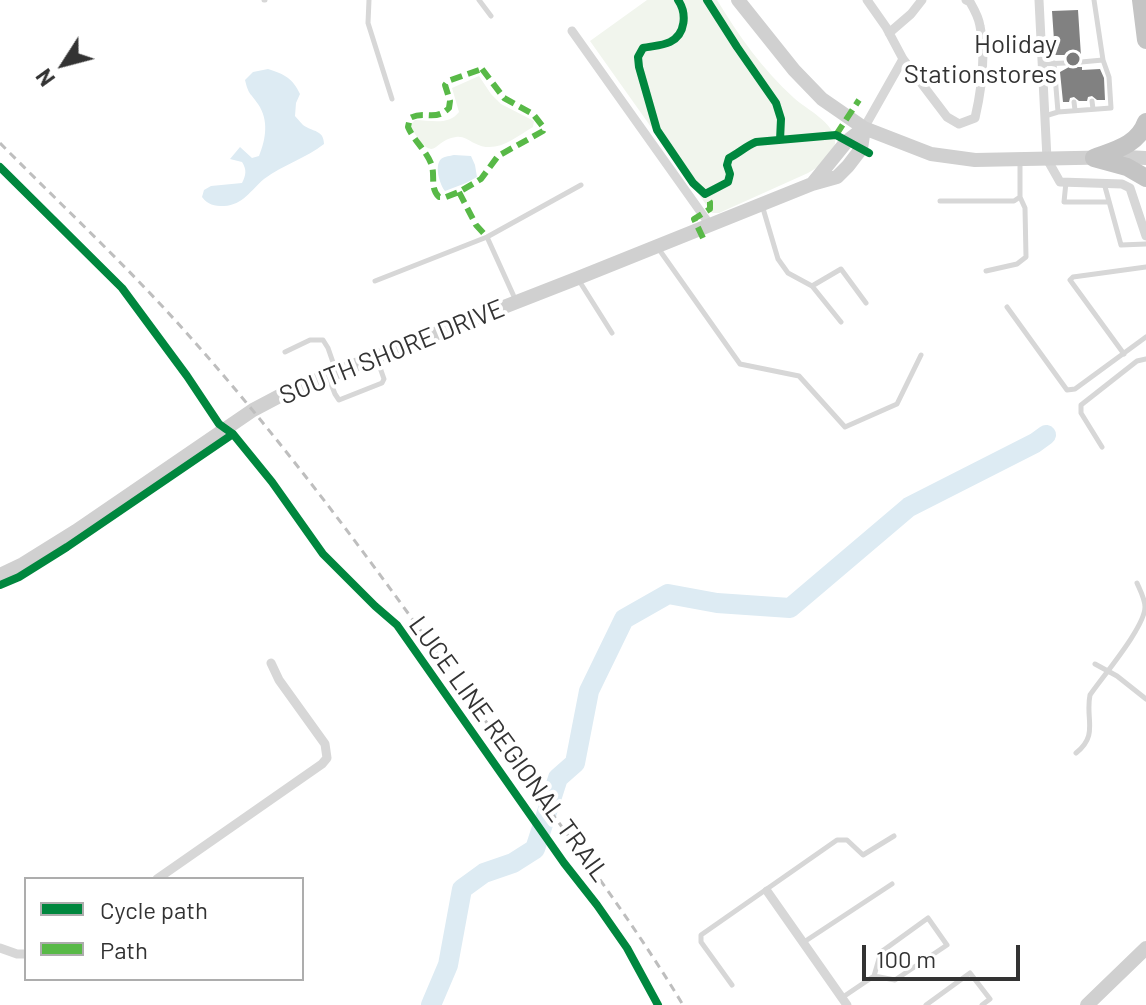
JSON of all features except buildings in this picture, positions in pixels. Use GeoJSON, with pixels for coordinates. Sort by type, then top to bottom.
{"type":"FeatureCollection","features":[{"type":"Feature","properties":{"kind":"highway"},"geometry":{"type":"LineString","coordinates":[[1141,0],[1146,40]]}},
{"type":"Feature","properties":{"kind":"highway"},"geometry":{"type":"LineString","coordinates":[[1094,158],[1124,147],[1139,135],[1146,122]]}},
{"type":"Feature","properties":{"kind":"highway"},"geometry":{"type":"LineString","coordinates":[[1094,158],[1127,167],[1146,178]]}},
{"type":"Feature","properties":{"kind":"street"},"geometry":{"type":"LineString","coordinates":[[867,0],[903,59],[947,117],[959,124],[975,118],[981,91],[983,55],[980,23],[966,0]]}},
{"type":"Feature","properties":{"kind":"street"},"geometry":{"type":"LineString","coordinates":[[889,33],[922,0]]}},
{"type":"Feature","properties":{"kind":"street"},"geometry":{"type":"LineString","coordinates":[[1039,0],[1047,159],[1060,182],[1122,184],[1130,188],[1146,236]]}},
{"type":"Feature","properties":{"kind":"street"},"geometry":{"type":"LineString","coordinates":[[744,2],[794,70],[822,99],[864,128],[931,154],[975,160],[1146,158]]}},
{"type":"Feature","properties":{"kind":"street"},"geometry":{"type":"LineString","coordinates":[[572,31],[710,225]]}},
{"type":"Feature","properties":{"kind":"street"},"geometry":{"type":"LineString","coordinates":[[864,128],[903,59]]}},
{"type":"Feature","properties":{"kind":"street","name":"SOUTH SHORE DRIVE"},"geometry":{"type":"LineString","coordinates":[[0,575],[76,531],[253,410],[289,391],[812,184],[847,141],[864,128]]}},
{"type":"Feature","properties":{"kind":"street"},"geometry":{"type":"LineString","coordinates":[[160,877],[327,758],[325,744],[279,680],[271,663]]}},
{"type":"Feature","properties":{"kind":"street"},"geometry":{"type":"LineString","coordinates":[[767,891],[844,1002]]}},
{"type":"Feature","properties":{"kind":"street"},"geometry":{"type":"LineString","coordinates":[[0,948],[24,954]]}},
{"type":"Feature","properties":{"kind":"street"},"geometry":{"type":"LineString","coordinates":[[1087,1005],[1146,948]]}},
{"type":"Feature","properties":{"kind":"lane"},"geometry":{"type":"LineString","coordinates":[[369,0],[368,23],[392,99]]}},
{"type":"Feature","properties":{"kind":"lane"},"geometry":{"type":"LineString","coordinates":[[479,0],[491,16]]}},
{"type":"Feature","properties":{"kind":"lane"},"geometry":{"type":"LineString","coordinates":[[1045,116],[1058,112],[1111,108],[1109,77],[1103,60],[1094,0]]}},
{"type":"Feature","properties":{"kind":"lane"},"geometry":{"type":"LineString","coordinates":[[1081,62],[1103,60]]}},
{"type":"Feature","properties":{"kind":"lane"},"geometry":{"type":"LineString","coordinates":[[1090,61],[1091,69]]}},
{"type":"Feature","properties":{"kind":"lane"},"geometry":{"type":"LineString","coordinates":[[1054,63],[1058,112]]}},
{"type":"Feature","properties":{"kind":"lane"},"geometry":{"type":"LineString","coordinates":[[1042,64],[1065,63]]}},
{"type":"Feature","properties":{"kind":"lane"},"geometry":{"type":"LineString","coordinates":[[1092,101],[1093,109]]}},
{"type":"Feature","properties":{"kind":"lane"},"geometry":{"type":"LineString","coordinates":[[1074,102],[1075,110]]}},
{"type":"Feature","properties":{"kind":"lane"},"geometry":{"type":"LineString","coordinates":[[986,271],[1017,264],[1026,257],[1020,160]]}},
{"type":"Feature","properties":{"kind":"lane"},"geometry":{"type":"LineString","coordinates":[[1066,182],[1064,202],[1109,202]]}},
{"type":"Feature","properties":{"kind":"lane"},"geometry":{"type":"LineString","coordinates":[[1104,183],[1121,245],[1146,244]]}},
{"type":"Feature","properties":{"kind":"lane"},"geometry":{"type":"LineString","coordinates":[[375,281],[487,237],[581,185]]}},
{"type":"Feature","properties":{"kind":"lane"},"geometry":{"type":"LineString","coordinates":[[940,201],[1014,201],[1020,197]]}},
{"type":"Feature","properties":{"kind":"lane"},"geometry":{"type":"LineString","coordinates":[[762,204],[778,259],[788,273],[812,286],[841,322]]}},
{"type":"Feature","properties":{"kind":"lane"},"geometry":{"type":"LineString","coordinates":[[487,237],[516,301]]}},
{"type":"Feature","properties":{"kind":"lane"},"geometry":{"type":"LineString","coordinates":[[657,247],[740,364],[799,376],[845,427],[897,404],[921,355]]}},
{"type":"Feature","properties":{"kind":"lane"},"geometry":{"type":"LineString","coordinates":[[1124,354],[1070,280],[1073,277],[1146,267]]}},
{"type":"Feature","properties":{"kind":"lane"},"geometry":{"type":"LineString","coordinates":[[812,286],[841,269],[866,303]]}},
{"type":"Feature","properties":{"kind":"lane"},"geometry":{"type":"LineString","coordinates":[[578,278],[612,333]]}},
{"type":"Feature","properties":{"kind":"lane"},"geometry":{"type":"LineString","coordinates":[[1007,307],[1067,390],[1075,389],[1146,337]]}},
{"type":"Feature","properties":{"kind":"lane"},"geometry":{"type":"LineString","coordinates":[[285,352],[310,340],[323,340],[328,348],[339,400],[379,385],[384,379],[376,357]]}},
{"type":"Feature","properties":{"kind":"lane"},"geometry":{"type":"LineString","coordinates":[[1102,447],[1081,413],[1081,405],[1137,361],[1146,359]]}},
{"type":"Feature","properties":{"kind":"lane"},"geometry":{"type":"LineString","coordinates":[[1076,753],[1091,731],[1090,695],[1141,623],[1145,608],[1137,583]]}},
{"type":"Feature","properties":{"kind":"lane"},"geometry":{"type":"LineString","coordinates":[[1095,664],[1146,699]]}},
{"type":"Feature","properties":{"kind":"lane"},"geometry":{"type":"LineString","coordinates":[[732,985],[701,942],[701,935],[837,840],[847,840],[863,855],[894,836]]}},
{"type":"Feature","properties":{"kind":"lane"},"geometry":{"type":"LineString","coordinates":[[803,943],[892,884]]}},
{"type":"Feature","properties":{"kind":"lane"},"geometry":{"type":"LineString","coordinates":[[844,1002],[874,976],[881,952],[928,918],[947,945],[895,980],[874,976]]}},
{"type":"Feature","properties":{"kind":"lane"},"geometry":{"type":"LineString","coordinates":[[926,1005],[970,973],[990,999],[982,1005]]}},
{"type":"Feature","properties":{"kind":"shaded area"},"geometry":{"type":"Polygon","coordinates":[[[647,0],[717,0],[761,64],[794,98],[830,128],[835,146],[830,156],[808,173],[719,213],[712,213],[590,41],[647,0]]]}},
{"type":"Feature","properties":{"kind":"shaded area"},"geometry":{"type":"Polygon","coordinates":[[[268,69],[284,75],[294,84],[300,94],[295,116],[303,125],[320,134],[324,144],[271,174],[236,203],[224,206],[207,202],[202,197],[204,190],[211,186],[242,183],[244,165],[230,159],[240,147],[252,158],[259,156],[265,123],[245,80],[253,72],[268,69]]]}},
{"type":"Feature","properties":{"kind":"shaded area"},"geometry":{"type":"Polygon","coordinates":[[[479,76],[501,104],[534,121],[533,127],[497,146],[482,146],[459,137],[448,139],[434,148],[425,146],[411,128],[412,123],[415,120],[444,121],[455,116],[459,112],[452,88],[479,76]]]}},
{"type":"Feature","properties":{"kind":"shaded area"},"geometry":{"type":"Polygon","coordinates":[[[454,155],[471,156],[477,177],[445,191],[438,175],[439,162],[454,155]]]}},
{"type":"Feature","properties":{"kind":"waterway"},"geometry":{"type":"LineString","coordinates":[[431,1005],[448,965],[462,889],[484,873],[513,863],[535,849],[558,778],[575,763],[589,691],[624,619],[668,594],[717,603],[790,608],[909,507],[1046,435]]}},
{"type":"Feature","properties":{"kind":"railway"},"geometry":{"type":"LineString","coordinates":[[0,143],[161,305],[269,431],[430,643],[620,908],[683,1005]]}},
{"type":"Feature","properties":{"kind":"marked path"},"geometry":{"type":"LineString","coordinates":[[482,69],[504,98],[533,114],[543,131],[498,156],[481,179],[459,192],[439,197],[433,183],[430,161],[408,127],[410,118],[444,112],[449,108],[450,101],[445,85],[448,81],[482,69]]}},
{"type":"Feature","properties":{"kind":"marked path"},"geometry":{"type":"LineString","coordinates":[[836,135],[859,100]]}},
{"type":"Feature","properties":{"kind":"marked path"},"geometry":{"type":"LineString","coordinates":[[459,192],[476,225],[487,237]]}},
{"type":"Feature","properties":{"kind":"marked path"},"geometry":{"type":"LineString","coordinates":[[703,238],[694,219],[710,209],[705,194]]}},
{"type":"Feature","properties":{"kind":"cycle path"},"geometry":{"type":"LineString","coordinates":[[678,0],[684,17],[682,29],[667,43],[643,48],[638,57],[639,67],[657,130],[693,183],[705,194],[728,182],[729,158],[756,142],[836,135],[869,153]]}},
{"type":"Feature","properties":{"kind":"cycle path"},"geometry":{"type":"LineString","coordinates":[[707,0],[776,103],[781,119],[780,140]]}},
{"type":"Feature","properties":{"kind":"cycle path","name":"LUCE LINE REGIONAL TRAIL"},"geometry":{"type":"LineString","coordinates":[[0,167],[122,288],[219,424],[233,434],[272,482],[323,554],[397,625],[627,948],[658,1005]]}},
{"type":"Feature","properties":{"kind":"cycle path"},"geometry":{"type":"LineString","coordinates":[[0,585],[19,577],[67,547],[233,434]]}},
{"type":"Feature","properties":{"kind":"place","name":"Holiday Stationstores"},"geometry":{"type":"Point","coordinates":[1073,59]}}]}
